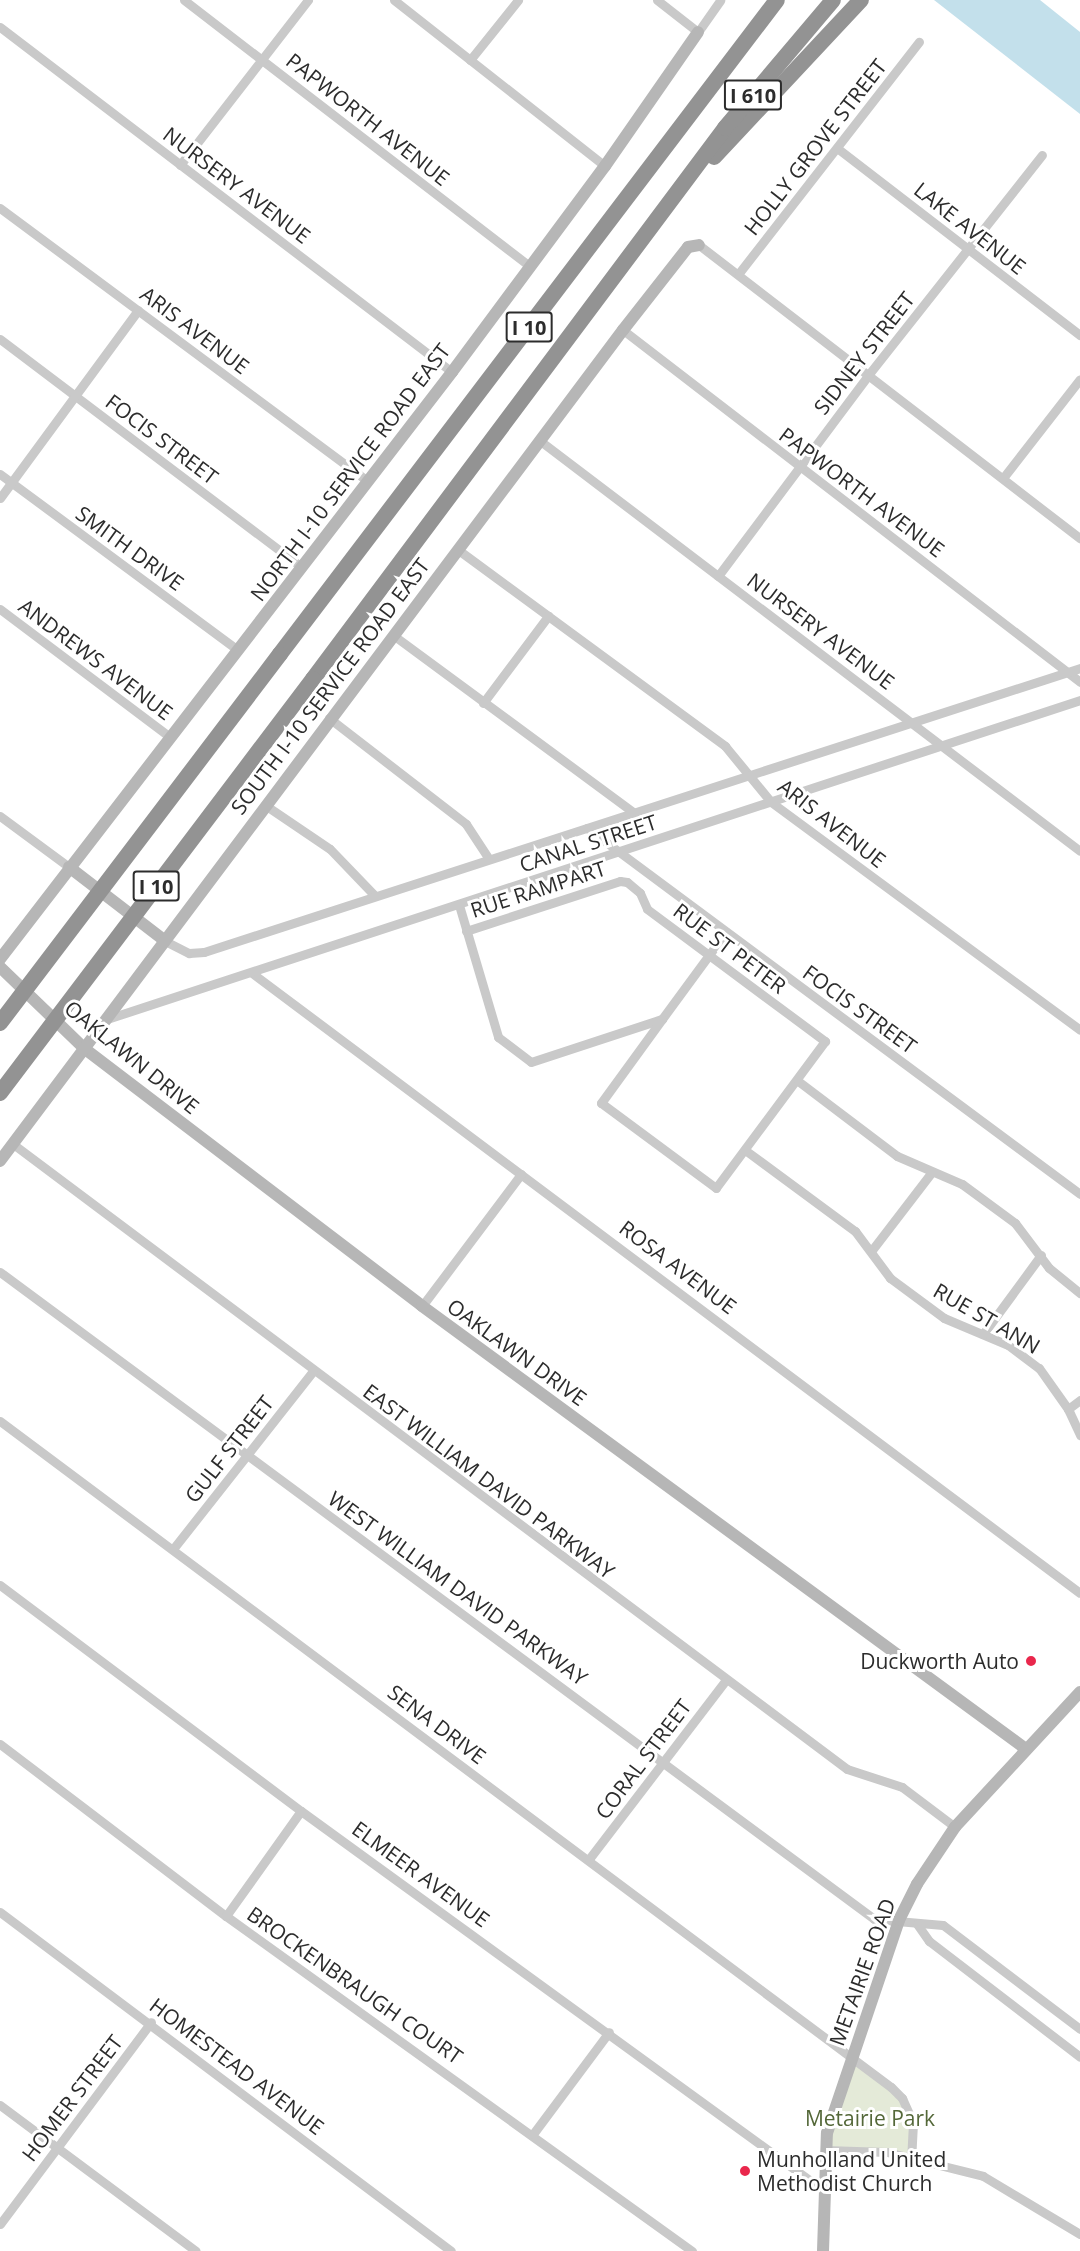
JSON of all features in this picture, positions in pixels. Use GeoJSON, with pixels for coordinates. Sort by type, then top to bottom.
{"type":"FeatureCollection","features":[{"type":"Feature","properties":{"kind":"highway","name":"I 10"},"geometry":{"type":"LineString","coordinates":[[0,1023],[777,0]]}},
{"type":"Feature","properties":{"kind":"highway","name":"I 610"},"geometry":{"type":"LineString","coordinates":[[677,194],[725,128],[833,0]]}},
{"type":"Feature","properties":{"kind":"highway","name":"I 10"},"geometry":{"type":"LineString","coordinates":[[0,1093],[677,194],[861,0]]}},
{"type":"Feature","properties":{"kind":"street","name":"PAPWORTH AVENUE"},"geometry":{"type":"LineString","coordinates":[[184,0],[530,266]]}},
{"type":"Feature","properties":{"kind":"street"},"geometry":{"type":"LineString","coordinates":[[180,165],[308,0]]}},
{"type":"Feature","properties":{"kind":"street"},"geometry":{"type":"LineString","coordinates":[[394,0],[605,166]]}},
{"type":"Feature","properties":{"kind":"street"},"geometry":{"type":"LineString","coordinates":[[470,60],[518,0]]}},
{"type":"Feature","properties":{"kind":"street"},"geometry":{"type":"LineString","coordinates":[[657,0],[698,32]]}},
{"type":"Feature","properties":{"kind":"street","name":"NORTH I-10 SERVICE ROAD EAST"},"geometry":{"type":"LineString","coordinates":[[0,959],[452,372],[605,166],[720,0]]}},
{"type":"Feature","properties":{"kind":"street","name":"NURSERY AVENUE"},"geometry":{"type":"LineString","coordinates":[[0,27],[452,372]]}},
{"type":"Feature","properties":{"kind":"street","name":"HOLLY GROVE STREET"},"geometry":{"type":"LineString","coordinates":[[739,273],[919,42]]}},
{"type":"Feature","properties":{"kind":"street","name":"LAKE AVENUE"},"geometry":{"type":"LineString","coordinates":[[837,148],[1080,335]]}},
{"type":"Feature","properties":{"kind":"street","name":"SIDNEY STREET"},"geometry":{"type":"LineString","coordinates":[[718,576],[869,374],[1042,155]]}},
{"type":"Feature","properties":{"kind":"street","name":"ARIS AVENUE"},"geometry":{"type":"LineString","coordinates":[[0,208],[368,481]]}},
{"type":"Feature","properties":{"kind":"street"},"geometry":{"type":"LineString","coordinates":[[699,245],[739,273],[1080,537]]}},
{"type":"Feature","properties":{"kind":"street","name":"SOUTH I-10 SERVICE ROAD EAST"},"geometry":{"type":"LineString","coordinates":[[0,1161],[539,440],[688,247],[699,245]]}},
{"type":"Feature","properties":{"kind":"street"},"geometry":{"type":"LineString","coordinates":[[0,498],[74,394],[138,310]]}},
{"type":"Feature","properties":{"kind":"street","name":"PAPWORTH AVENUE"},"geometry":{"type":"LineString","coordinates":[[623,330],[1080,682]]}},
{"type":"Feature","properties":{"kind":"street","name":"FOCIS STREET"},"geometry":{"type":"LineString","coordinates":[[0,339],[302,567]]}},
{"type":"Feature","properties":{"kind":"street"},"geometry":{"type":"LineString","coordinates":[[1003,478],[1080,380]]}},
{"type":"Feature","properties":{"kind":"street","name":"NURSERY AVENUE"},"geometry":{"type":"LineString","coordinates":[[539,440],[1080,851]]}},
{"type":"Feature","properties":{"kind":"street","name":"SMITH DRIVE"},"geometry":{"type":"LineString","coordinates":[[0,474],[238,650]]}},
{"type":"Feature","properties":{"kind":"street","name":"ARIS AVENUE"},"geometry":{"type":"LineString","coordinates":[[456,549],[725,746],[771,802],[1080,1030]]}},
{"type":"Feature","properties":{"kind":"street","name":"ANDREWS AVENUE"},"geometry":{"type":"LineString","coordinates":[[0,609],[171,737]]}},
{"type":"Feature","properties":{"kind":"street"},"geometry":{"type":"LineString","coordinates":[[483,703],[548,616]]}},
{"type":"Feature","properties":{"kind":"street"},"geometry":{"type":"LineString","coordinates":[[393,635],[634,813]]}},
{"type":"Feature","properties":{"kind":"street","name":"CANAL STREET"},"geometry":{"type":"LineString","coordinates":[[165,941],[189,952],[204,951],[1080,668]]}},
{"type":"Feature","properties":{"kind":"street","name":"CANAL STREET"},"geometry":{"type":"LineString","coordinates":[[107,1018],[252,973],[1080,700]]}},
{"type":"Feature","properties":{"kind":"street"},"geometry":{"type":"LineString","coordinates":[[329,718],[466,824],[489,860]]}},
{"type":"Feature","properties":{"kind":"street"},"geometry":{"type":"LineString","coordinates":[[265,805],[330,849],[375,896]]}},
{"type":"Feature","properties":{"kind":"street"},"geometry":{"type":"LineString","coordinates":[[0,816],[165,941]]}},
{"type":"Feature","properties":{"kind":"street","name":"FOCIS STREET"},"geometry":{"type":"LineString","coordinates":[[587,828],[1080,1194]]}},
{"type":"Feature","properties":{"kind":"street","name":"RUE RAMPART"},"geometry":{"type":"LineString","coordinates":[[466,931],[620,881]]}},
{"type":"Feature","properties":{"kind":"street","name":"RUE ST PETER"},"geometry":{"type":"LineString","coordinates":[[620,881],[635,886],[647,909],[825,1041],[798,1080]]}},
{"type":"Feature","properties":{"kind":"street"},"geometry":{"type":"LineString","coordinates":[[459,905],[498,1037],[531,1062],[662,1019]]}},
{"type":"Feature","properties":{"kind":"street"},"geometry":{"type":"LineString","coordinates":[[726,932],[602,1103],[716,1188],[798,1080],[897,1156],[931,1173],[962,1184],[1015,1222],[1049,1268],[1080,1293]]}},
{"type":"Feature","properties":{"kind":"street","name":"OAKLAWN DRIVE"},"geometry":{"type":"LineString","coordinates":[[0,967],[84,1049],[422,1306],[1026,1749]]}},
{"type":"Feature","properties":{"kind":"street","name":"ROSA AVENUE"},"geometry":{"type":"LineString","coordinates":[[252,973],[1080,1593]]}},
{"type":"Feature","properties":{"kind":"street","name":"EAST WILLIAM DAVID PARKWAY"},"geometry":{"type":"LineString","coordinates":[[13,1144],[847,1769],[911,1792],[955,1827]]}},
{"type":"Feature","properties":{"kind":"street","name":"RUE ST ANN"},"geometry":{"type":"LineString","coordinates":[[745,1150],[855,1231],[872,1250],[890,1278],[944,1318],[1008,1346],[1039,1368],[1068,1409],[1080,1435]]}},
{"type":"Feature","properties":{"kind":"street"},"geometry":{"type":"LineString","coordinates":[[872,1250],[931,1173]]}},
{"type":"Feature","properties":{"kind":"street"},"geometry":{"type":"LineString","coordinates":[[422,1306],[521,1174]]}},
{"type":"Feature","properties":{"kind":"street"},"geometry":{"type":"LineString","coordinates":[[983,1334],[1041,1255]]}},
{"type":"Feature","properties":{"kind":"street","name":"WEST WILLIAM DAVID PARKWAY"},"geometry":{"type":"LineString","coordinates":[[0,1272],[874,1919],[899,1920],[917,1924],[927,1920],[943,1924],[1080,2029]]}},
{"type":"Feature","properties":{"kind":"street","name":"GULF STREET"},"geometry":{"type":"LineString","coordinates":[[173,1549],[313,1371]]}},
{"type":"Feature","properties":{"kind":"street"},"geometry":{"type":"LineString","coordinates":[[1068,1409],[1080,1400]]}},
{"type":"Feature","properties":{"kind":"street","name":"SENA DRIVE"},"geometry":{"type":"LineString","coordinates":[[0,1421],[589,1859],[902,2098],[913,2123],[911,2157]]}},
{"type":"Feature","properties":{"kind":"street","name":"ELMEER AVENUE"},"geometry":{"type":"LineString","coordinates":[[0,1585],[301,1811],[609,2032],[823,2190]]}},
{"type":"Feature","properties":{"kind":"street","name":"CORAL STREET"},"geometry":{"type":"LineString","coordinates":[[589,1859],[726,1680]]}},
{"type":"Feature","properties":{"kind":"street","name":"METAIRIE ROAD"},"geometry":{"type":"LineString","coordinates":[[823,2251],[825,2150],[851,2057],[899,1920],[917,1884],[955,1827],[1080,1692]]}},
{"type":"Feature","properties":{"kind":"street","name":"BROCKENBRAUGH COURT"},"geometry":{"type":"LineString","coordinates":[[0,1744],[226,1916],[692,2251]]}},
{"type":"Feature","properties":{"kind":"street"},"geometry":{"type":"LineString","coordinates":[[226,1916],[301,1811]]}},
{"type":"Feature","properties":{"kind":"street","name":"HOMESTEAD AVENUE"},"geometry":{"type":"LineString","coordinates":[[0,1912],[151,2022],[451,2251]]}},
{"type":"Feature","properties":{"kind":"street"},"geometry":{"type":"LineString","coordinates":[[917,1924],[928,1941],[1080,2057]]}},
{"type":"Feature","properties":{"kind":"street","name":"HOMER STREET"},"geometry":{"type":"LineString","coordinates":[[0,2224],[151,2022]]}},
{"type":"Feature","properties":{"kind":"street"},"geometry":{"type":"LineString","coordinates":[[532,2134],[609,2032]]}},
{"type":"Feature","properties":{"kind":"street"},"geometry":{"type":"LineString","coordinates":[[0,2105],[196,2251]]}},
{"type":"Feature","properties":{"kind":"street"},"geometry":{"type":"LineString","coordinates":[[825,2150],[887,2152],[983,2176],[1080,2234]]}},
{"type":"Feature","properties":{"kind":"green space","name":"Metairie Park"},"geometry":{"type":"Polygon","coordinates":[[[851,2057],[899,2095],[913,2123],[911,2157],[825,2150],[851,2057]]]}},
{"type":"Feature","properties":{"kind":"water"},"geometry":{"type":"Polygon","coordinates":[[[934,0],[1040,0],[1080,32],[1080,114],[934,0]]]}},
{"type":"Feature","properties":{"kind":"place","name":"Duckworth Auto"},"geometry":{"type":"Point","coordinates":[1031,1661]}},
{"type":"Feature","properties":{"kind":"place","name":"Munholland United Methodist Church"},"geometry":{"type":"Point","coordinates":[745,2171]}}]}
